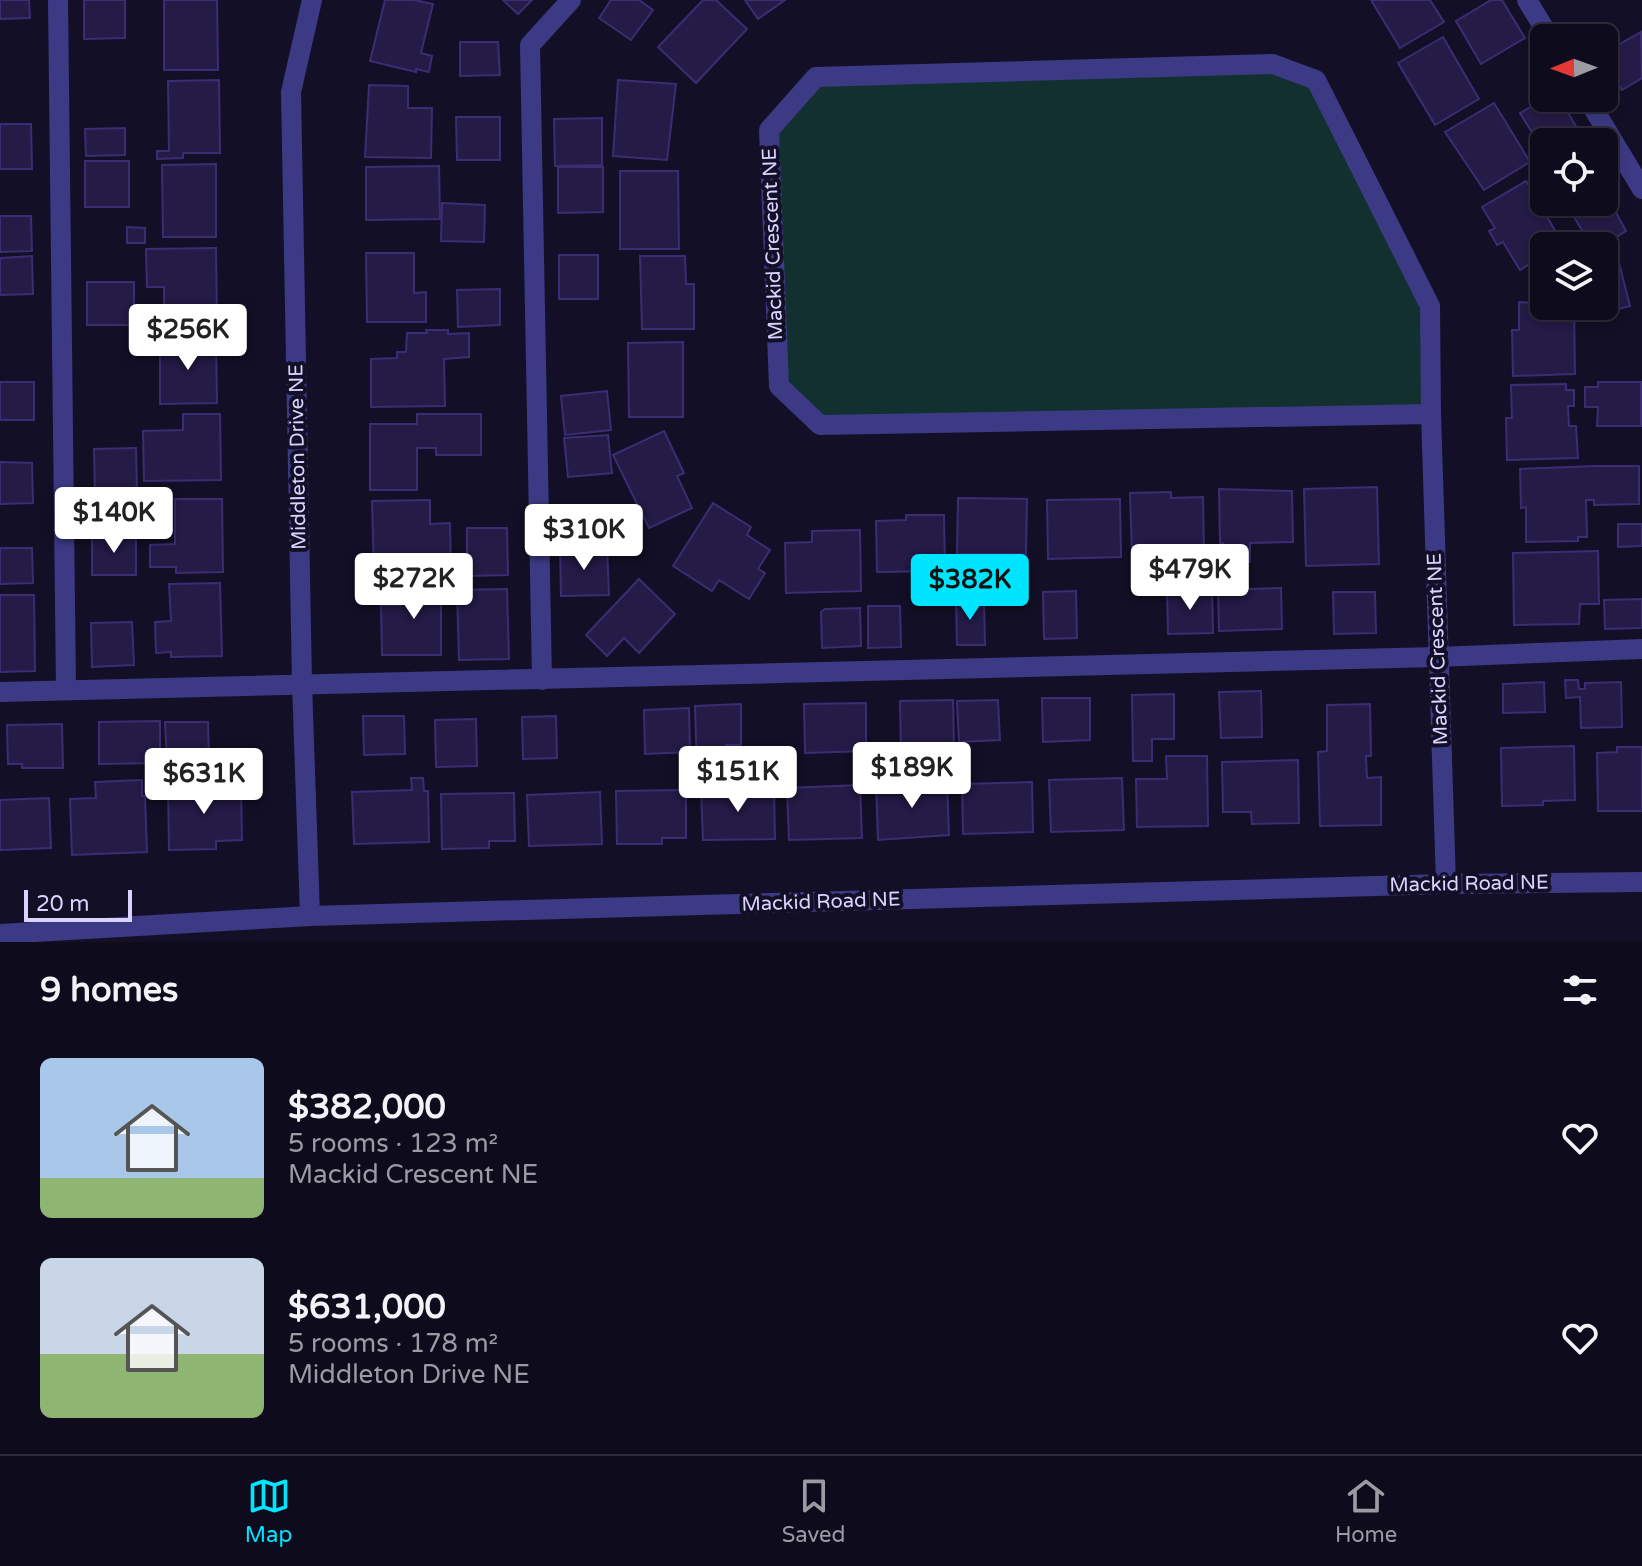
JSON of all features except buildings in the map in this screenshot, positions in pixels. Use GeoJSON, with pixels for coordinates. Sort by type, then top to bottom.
{"type":"FeatureCollection","features":[{"type":"Feature","properties":{"kind":"street"},"geometry":{"type":"LineString","coordinates":[[58,0],[66,690]]}},
{"type":"Feature","properties":{"kind":"street","name":"Middleton Drive NE"},"geometry":{"type":"LineString","coordinates":[[310,916],[302,683],[291,92],[312,0]]}},
{"type":"Feature","properties":{"kind":"street"},"geometry":{"type":"LineString","coordinates":[[542,680],[530,45],[571,0]]}},
{"type":"Feature","properties":{"kind":"street"},"geometry":{"type":"LineString","coordinates":[[1527,0],[1542,24]]}},
{"type":"Feature","properties":{"kind":"street","name":"Mackid Crescent NE"},"geometry":{"type":"LineString","coordinates":[[1431,414],[820,425],[779,386],[769,130],[816,77],[1273,64],[1316,80],[1430,306],[1437,657],[1446,884]]}},
{"type":"Feature","properties":{"kind":"street"},"geometry":{"type":"LineString","coordinates":[[1595,112],[1642,189]]}},
{"type":"Feature","properties":{"kind":"street"},"geometry":{"type":"LineString","coordinates":[[0,692],[1437,657],[1642,649]]}},
{"type":"Feature","properties":{"kind":"street","name":"Mackid Road NE"},"geometry":{"type":"LineString","coordinates":[[0,934],[310,916],[1446,884],[1642,882]]}},
{"type":"Feature","properties":{"kind":"green space"},"geometry":{"type":"Polygon","coordinates":[[[1273,64],[1316,80],[1430,306],[1431,414],[820,425],[779,386],[769,130],[816,77],[1273,64]]]}}]}
